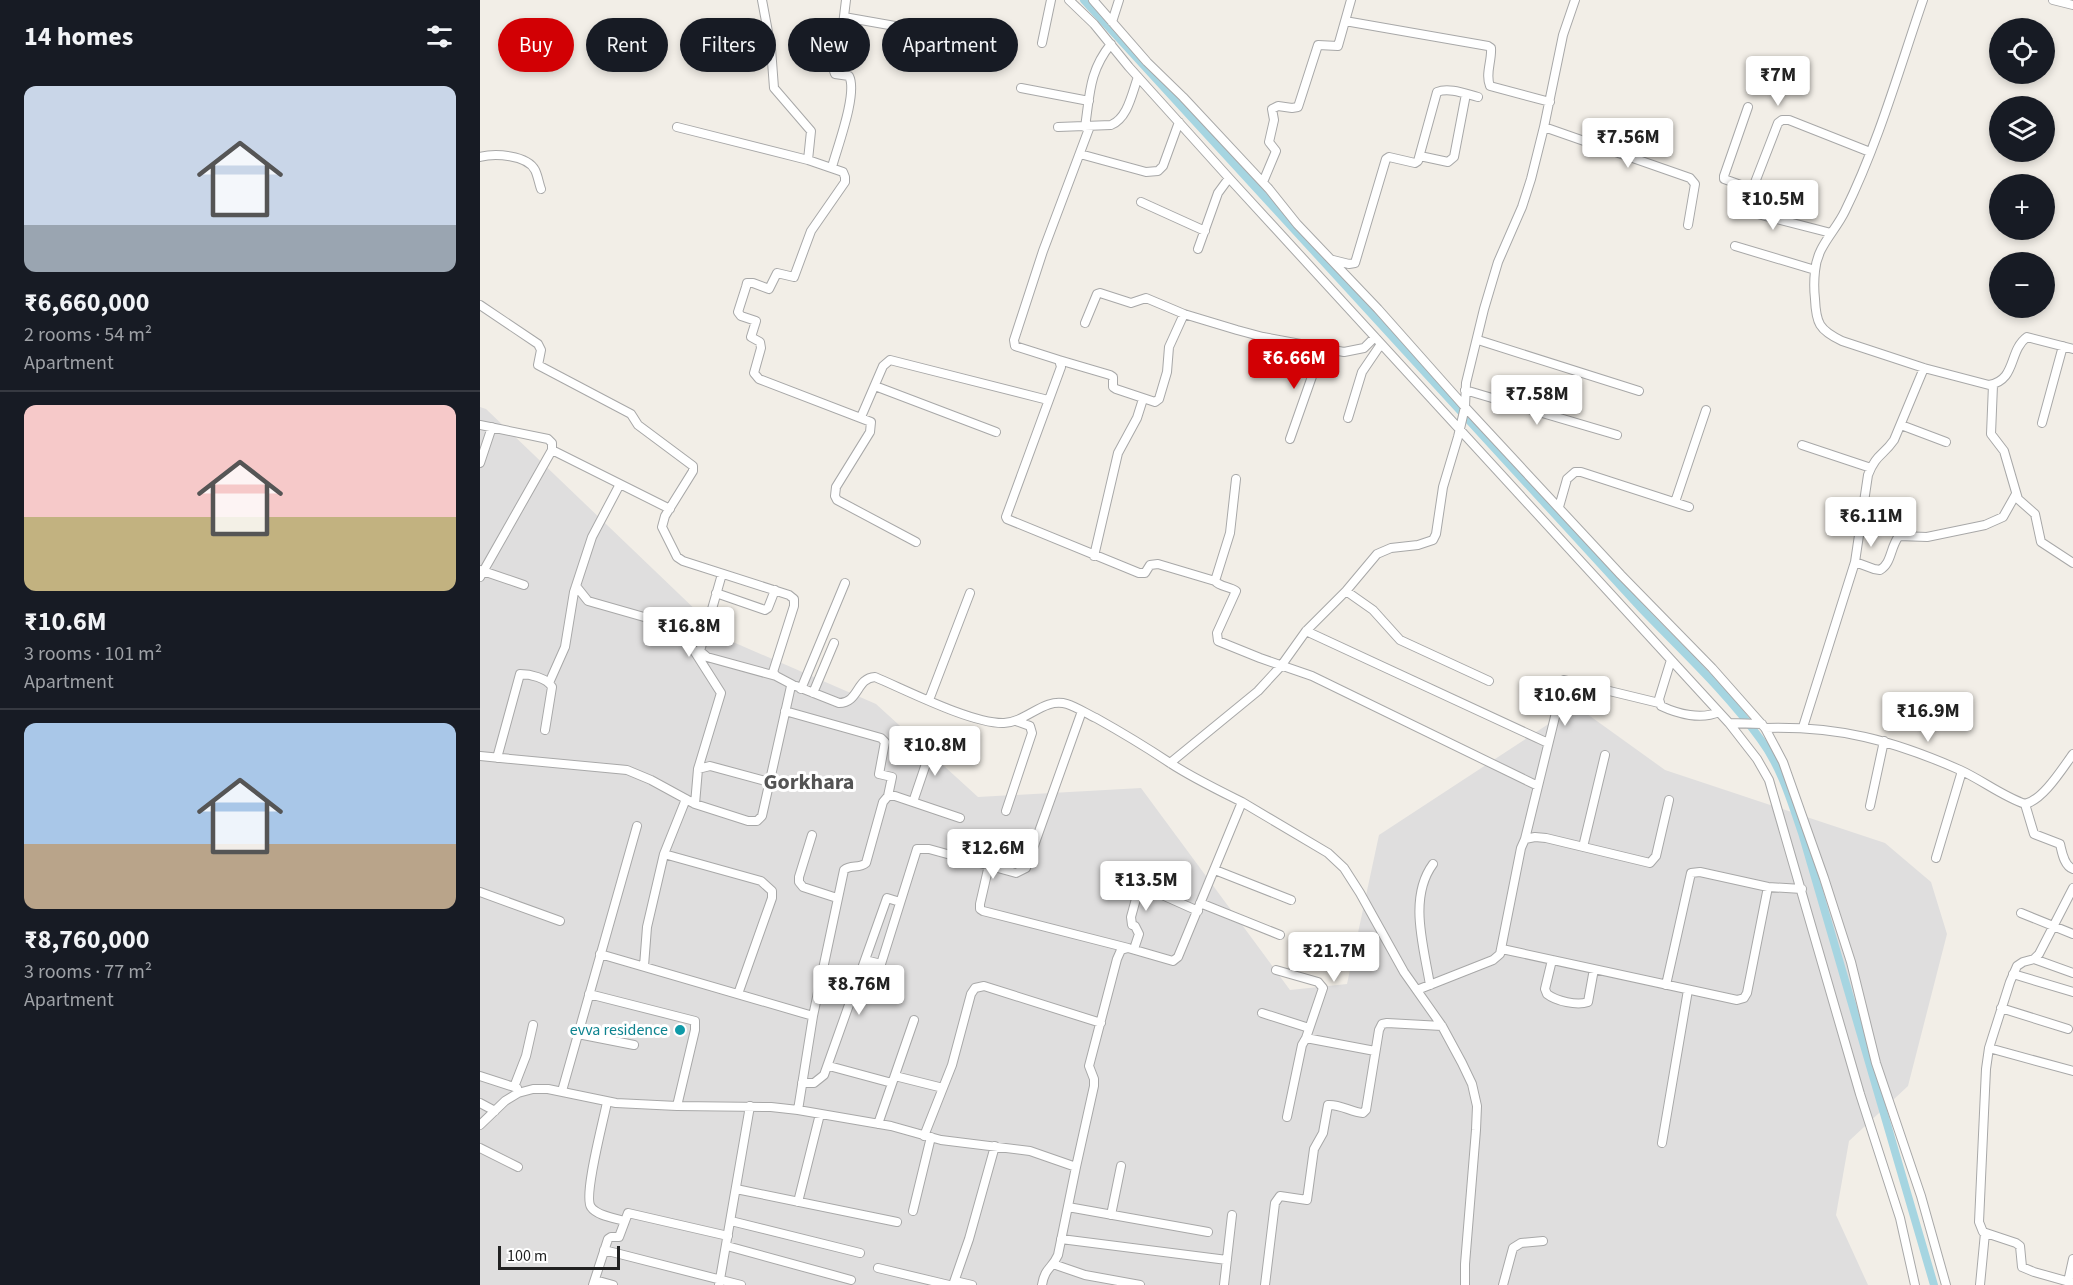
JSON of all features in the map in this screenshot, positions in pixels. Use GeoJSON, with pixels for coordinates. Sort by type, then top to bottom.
{"type":"FeatureCollection","features":[{"type":"Feature","properties":{"kind":"street"},"geometry":{"type":"LineString","coordinates":[[762,0],[771,48],[774,88],[812,131],[808,160]]}},
{"type":"Feature","properties":{"kind":"street"},"geometry":{"type":"LineString","coordinates":[[832,167],[846,119],[852,83],[849,76],[835,74],[834,71],[846,0]]}},
{"type":"Feature","properties":{"kind":"street"},"geometry":{"type":"LineString","coordinates":[[1042,43],[1051,0]]}},
{"type":"Feature","properties":{"kind":"street"},"geometry":{"type":"LineString","coordinates":[[1069,0],[1094,24],[1138,77],[1459,430],[1731,723],[1757,759],[1769,780],[1802,889],[1860,1094],[1900,1218],[1915,1285]]}},
{"type":"Feature","properties":{"kind":"street"},"geometry":{"type":"LineString","coordinates":[[1093,0],[1147,62],[1263,182],[1297,224],[1378,309],[1465,407],[1621,575],[1712,668],[1761,726],[1783,762],[1827,888],[1851,962],[1876,1063],[1921,1196],[1946,1285]]}},
{"type":"Feature","properties":{"kind":"street"},"geometry":{"type":"LineString","coordinates":[[1112,22],[1119,0]]}},
{"type":"Feature","properties":{"kind":"street"},"geometry":{"type":"LineString","coordinates":[[1263,182],[1276,151],[1269,142],[1274,120],[1272,109],[1278,106],[1298,107],[1318,45],[1338,46],[1351,0]]}},
{"type":"Feature","properties":{"kind":"street"},"geometry":{"type":"LineString","coordinates":[[1170,763],[1258,691],[1281,666],[1306,631],[1383,550],[1418,545],[1433,540],[1436,534],[1443,487],[1465,407],[1465,390],[1498,261],[1522,207],[1550,102],[1563,35],[1575,0]]}},
{"type":"Feature","properties":{"kind":"street"},"geometry":{"type":"LineString","coordinates":[[1923,0],[1870,152],[1845,213],[1818,255],[1815,270],[1816,318],[1820,327],[1842,341],[1924,368],[1989,385],[2005,379],[2019,347],[2027,337],[2073,349]]}},
{"type":"Feature","properties":{"kind":"street"},"geometry":{"type":"LineString","coordinates":[[2053,0],[2073,5]]}},
{"type":"Feature","properties":{"kind":"street"},"geometry":{"type":"LineString","coordinates":[[844,17],[882,24]]}},
{"type":"Feature","properties":{"kind":"street"},"geometry":{"type":"LineString","coordinates":[[1345,21],[1488,46],[1492,53],[1487,78],[1490,86],[1550,102]]}},
{"type":"Feature","properties":{"kind":"street"},"geometry":{"type":"LineString","coordinates":[[1111,44],[1099,59],[1095,69],[1087,127],[1080,154],[1043,251],[1014,340],[1015,346],[1110,375],[1113,377],[1113,387],[1116,389],[1155,402],[1159,399],[1167,372],[1169,347],[1185,314]]}},
{"type":"Feature","properties":{"kind":"street"},"geometry":{"type":"LineString","coordinates":[[1058,127],[1087,127],[1117,123],[1124,116],[1138,77]]}},
{"type":"Feature","properties":{"kind":"street"},"geometry":{"type":"LineString","coordinates":[[1021,88],[1089,101]]}},
{"type":"Feature","properties":{"kind":"street"},"geometry":{"type":"LineString","coordinates":[[1332,260],[1352,264],[1358,258],[1386,159],[1389,157],[1415,163],[1420,156],[1437,92],[1448,90],[1478,97]]}},
{"type":"Feature","properties":{"kind":"street"},"geometry":{"type":"LineString","coordinates":[[1420,156],[1448,162],[1454,157],[1466,94]]}},
{"type":"Feature","properties":{"kind":"street"},"geometry":{"type":"LineString","coordinates":[[1748,107],[1724,179],[1752,189]]}},
{"type":"Feature","properties":{"kind":"street"},"geometry":{"type":"LineString","coordinates":[[1831,233],[1750,212],[1746,207],[1778,123],[1782,120],[1789,120],[1870,152]]}},
{"type":"Feature","properties":{"kind":"street"},"geometry":{"type":"LineString","coordinates":[[1080,154],[1146,172],[1158,171],[1179,122]]}},
{"type":"Feature","properties":{"kind":"street"},"geometry":{"type":"LineString","coordinates":[[677,127],[808,160],[843,172],[845,182],[811,231],[795,274],[791,277],[777,273],[768,290],[753,283],[747,283],[738,312],[741,316],[756,321],[751,337],[760,342],[761,348],[754,370],[755,376],[871,422],[870,432],[836,487],[835,496],[837,500],[916,542]]}},
{"type":"Feature","properties":{"kind":"street"},"geometry":{"type":"LineString","coordinates":[[1544,127],[1690,178],[1695,184],[1688,225]]}},
{"type":"Feature","properties":{"kind":"street"},"geometry":{"type":"LineString","coordinates":[[480,156],[501,154],[527,163],[535,169],[541,189]]}},
{"type":"Feature","properties":{"kind":"street"},"geometry":{"type":"LineString","coordinates":[[1198,249],[1218,193],[1229,178]]}},
{"type":"Feature","properties":{"kind":"street"},"geometry":{"type":"LineString","coordinates":[[1141,202],[1205,231]]}},
{"type":"Feature","properties":{"kind":"street"},"geometry":{"type":"LineString","coordinates":[[1735,246],[1815,270]]}},
{"type":"Feature","properties":{"kind":"street"},"geometry":{"type":"LineString","coordinates":[[1085,323],[1097,294],[1100,293],[1131,303],[1146,298],[1185,314],[1263,337],[1344,352],[1358,351],[1375,337]]}},
{"type":"Feature","properties":{"kind":"street"},"geometry":{"type":"LineString","coordinates":[[480,305],[538,344],[541,350],[538,361],[542,367],[632,414],[638,425],[693,466],[693,471],[663,521],[662,527],[677,557],[789,595],[794,600],[774,664],[773,672],[776,676]]}},
{"type":"Feature","properties":{"kind":"street"},"geometry":{"type":"LineString","coordinates":[[1478,340],[1639,391]]}},
{"type":"Feature","properties":{"kind":"street"},"geometry":{"type":"LineString","coordinates":[[1347,418],[1362,372],[1382,344]]}},
{"type":"Feature","properties":{"kind":"street"},"geometry":{"type":"LineString","coordinates":[[2042,423],[2063,346]]}},
{"type":"Feature","properties":{"kind":"street"},"geometry":{"type":"LineString","coordinates":[[1290,439],[1322,348]]}},
{"type":"Feature","properties":{"kind":"street"},"geometry":{"type":"LineString","coordinates":[[861,417],[883,366],[890,360],[1048,400]]}},
{"type":"Feature","properties":{"kind":"street"},"geometry":{"type":"LineString","coordinates":[[1059,360],[1061,367],[1007,519],[1138,573],[1145,573],[1150,565],[1158,564],[1229,587],[1236,591],[1217,633],[1218,641],[1312,676],[1538,786]]}},
{"type":"Feature","properties":{"kind":"street"},"geometry":{"type":"LineString","coordinates":[[1803,727],[1855,562],[1870,468],[1879,455],[1889,448],[1924,368]]}},
{"type":"Feature","properties":{"kind":"street"},"geometry":{"type":"LineString","coordinates":[[1993,385],[1991,434],[2004,451],[2016,494],[2021,503],[2035,514],[2041,542],[2073,563]]}},
{"type":"Feature","properties":{"kind":"street"},"geometry":{"type":"LineString","coordinates":[[875,386],[996,432]]}},
{"type":"Feature","properties":{"kind":"street"},"geometry":{"type":"LineString","coordinates":[[1465,390],[1617,435]]}},
{"type":"Feature","properties":{"kind":"street"},"geometry":{"type":"LineString","coordinates":[[1094,556],[1118,453],[1137,418],[1143,399]]}},
{"type":"Feature","properties":{"kind":"street"},"geometry":{"type":"LineString","coordinates":[[1675,502],[1706,410]]}},
{"type":"Feature","properties":{"kind":"street"},"geometry":{"type":"LineString","coordinates":[[480,425],[548,440],[552,443],[552,450],[481,573],[524,585]]}},
{"type":"Feature","properties":{"kind":"street"},"geometry":{"type":"LineString","coordinates":[[1901,425],[1946,442]]}},
{"type":"Feature","properties":{"kind":"street"},"geometry":{"type":"LineString","coordinates":[[480,463],[492,427]]}},
{"type":"Feature","properties":{"kind":"street"},"geometry":{"type":"LineString","coordinates":[[1802,445],[1870,468]]}},
{"type":"Feature","properties":{"kind":"street"},"geometry":{"type":"LineString","coordinates":[[552,450],[670,509]]}},
{"type":"Feature","properties":{"kind":"street"},"geometry":{"type":"LineString","coordinates":[[1559,507],[1568,479],[1575,472],[1689,507]]}},
{"type":"Feature","properties":{"kind":"street"},"geometry":{"type":"LineString","coordinates":[[1215,581],[1230,533],[1236,479]]}},
{"type":"Feature","properties":{"kind":"street"},"geometry":{"type":"LineString","coordinates":[[545,730],[551,693],[549,683],[565,647],[576,586],[591,537],[620,484]]}},
{"type":"Feature","properties":{"kind":"street"},"geometry":{"type":"LineString","coordinates":[[1855,562],[1880,570],[1888,562],[1899,536],[1927,537],[1985,525],[2003,517],[2016,494]]}},
{"type":"Feature","properties":{"kind":"street"},"geometry":{"type":"LineString","coordinates":[[722,574],[700,646],[702,654],[776,676],[801,689],[839,703],[851,700],[863,681],[875,676],[929,700],[983,720],[1001,723],[1016,721],[1048,704],[1058,702],[1070,704],[1328,853],[1344,868],[1404,972],[1442,1026],[1472,1084],[1477,1106],[1465,1285]]}},
{"type":"Feature","properties":{"kind":"street"},"geometry":{"type":"LineString","coordinates":[[801,689],[845,583]]}},
{"type":"Feature","properties":{"kind":"street"},"geometry":{"type":"LineString","coordinates":[[576,586],[588,601],[679,627],[721,693],[698,770],[695,804]]}},
{"type":"Feature","properties":{"kind":"street"},"geometry":{"type":"LineString","coordinates":[[716,593],[765,610],[775,590]]}},
{"type":"Feature","properties":{"kind":"street"},"geometry":{"type":"LineString","coordinates":[[1346,591],[1373,610],[1400,640],[1489,681]]}},
{"type":"Feature","properties":{"kind":"street"},"geometry":{"type":"LineString","coordinates":[[929,700],[969,593]]}},
{"type":"Feature","properties":{"kind":"street"},"geometry":{"type":"LineString","coordinates":[[1306,631],[1548,743]]}},
{"type":"Feature","properties":{"kind":"street"},"geometry":{"type":"LineString","coordinates":[[813,693],[834,642]]}},
{"type":"Feature","properties":{"kind":"street"},"geometry":{"type":"LineString","coordinates":[[1659,703],[1671,660]]}},
{"type":"Feature","properties":{"kind":"street"},"geometry":{"type":"LineString","coordinates":[[497,758],[520,675],[524,674],[549,683]]}},
{"type":"Feature","properties":{"kind":"street"},"geometry":{"type":"LineString","coordinates":[[1417,990],[1493,960],[1500,954],[1521,848],[1564,680],[1659,703],[1664,708],[1702,717],[1719,712]]}},
{"type":"Feature","properties":{"kind":"street"},"geometry":{"type":"LineString","coordinates":[[480,756],[621,769],[651,780],[695,804],[748,821],[757,821],[762,816],[789,689],[793,685]]}},
{"type":"Feature","properties":{"kind":"street"},"geometry":{"type":"LineString","coordinates":[[784,711],[881,738],[885,742],[885,751],[879,774],[892,777],[866,863],[862,867],[849,866],[844,870],[813,1016],[798,1110]]}},
{"type":"Feature","properties":{"kind":"street"},"geometry":{"type":"LineString","coordinates":[[865,960],[881,964],[917,849],[929,849],[1016,873],[1026,868],[1082,711]]}},
{"type":"Feature","properties":{"kind":"street"},"geometry":{"type":"LineString","coordinates":[[1006,811],[1032,733],[1030,726],[1016,721]]}},
{"type":"Feature","properties":{"kind":"street"},"geometry":{"type":"LineString","coordinates":[[1731,723],[1803,727],[1860,735],[1884,741],[1962,771],[2015,801],[2025,804],[2033,802],[2073,754]]}},
{"type":"Feature","properties":{"kind":"street"},"geometry":{"type":"LineString","coordinates":[[1870,806],[1884,741]]}},
{"type":"Feature","properties":{"kind":"street"},"geometry":{"type":"LineString","coordinates":[[913,802],[933,743]]}},
{"type":"Feature","properties":{"kind":"street"},"geometry":{"type":"LineString","coordinates":[[1584,848],[1605,755]]}},
{"type":"Feature","properties":{"kind":"street"},"geometry":{"type":"LineString","coordinates":[[698,770],[710,766],[769,782]]}},
{"type":"Feature","properties":{"kind":"street"},"geometry":{"type":"LineString","coordinates":[[1936,858],[1962,771]]}},
{"type":"Feature","properties":{"kind":"street"},"geometry":{"type":"LineString","coordinates":[[888,796],[895,796],[960,818]]}},
{"type":"Feature","properties":{"kind":"street"},"geometry":{"type":"LineString","coordinates":[[644,966],[647,927],[664,854],[686,799]]}},
{"type":"Feature","properties":{"kind":"street"},"geometry":{"type":"LineString","coordinates":[[1525,839],[1546,838],[1650,863],[1656,856],[1669,800]]}},
{"type":"Feature","properties":{"kind":"street"},"geometry":{"type":"LineString","coordinates":[[988,865],[980,904],[980,909],[983,911],[1173,961],[1183,948],[1242,802]]}},
{"type":"Feature","properties":{"kind":"street"},"geometry":{"type":"LineString","coordinates":[[2025,804],[2034,834],[2060,844],[2069,868],[2073,869]]}},
{"type":"Feature","properties":{"kind":"street"},"geometry":{"type":"LineString","coordinates":[[562,1091],[637,826]]}},
{"type":"Feature","properties":{"kind":"street"},"geometry":{"type":"LineString","coordinates":[[812,835],[799,882],[803,887],[837,898]]}},
{"type":"Feature","properties":{"kind":"street"},"geometry":{"type":"LineString","coordinates":[[664,854],[761,881],[772,891],[772,898],[738,994]]}},
{"type":"Feature","properties":{"kind":"street"},"geometry":{"type":"LineString","coordinates":[[1430,985],[1421,924],[1420,899],[1428,871],[1433,864]]}},
{"type":"Feature","properties":{"kind":"street"},"geometry":{"type":"LineString","coordinates":[[1131,949],[1139,934],[1132,925],[1131,917],[1145,866]]}},
{"type":"Feature","properties":{"kind":"street"},"geometry":{"type":"LineString","coordinates":[[1215,870],[1291,900]]}},
{"type":"Feature","properties":{"kind":"street"},"geometry":{"type":"LineString","coordinates":[[1666,985],[1691,873],[1700,872],[1768,887],[1802,889]]}},
{"type":"Feature","properties":{"kind":"street"},"geometry":{"type":"LineString","coordinates":[[1140,885],[1280,935]]}},
{"type":"Feature","properties":{"kind":"street"},"geometry":{"type":"LineString","coordinates":[[1502,949],[1729,999],[1744,998],[1747,993],[1768,887]]}},
{"type":"Feature","properties":{"kind":"street"},"geometry":{"type":"LineString","coordinates":[[2073,888],[2039,954],[2034,959],[2017,966],[1989,1048],[1979,1222],[1980,1228],[1985,1233],[2020,1246],[2022,1267],[2034,1272],[2071,1282],[2073,1259]]}},
{"type":"Feature","properties":{"kind":"street"},"geometry":{"type":"LineString","coordinates":[[480,892],[560,921]]}},
{"type":"Feature","properties":{"kind":"street"},"geometry":{"type":"LineString","coordinates":[[801,1083],[814,1083],[820,1080],[829,1066],[887,898],[900,902]]}},
{"type":"Feature","properties":{"kind":"street"},"geometry":{"type":"LineString","coordinates":[[2021,913],[2073,934]]}},
{"type":"Feature","properties":{"kind":"street"},"geometry":{"type":"LineString","coordinates":[[1042,1285],[1045,1272],[1058,1255],[1094,1086],[1089,1066],[1117,959],[1121,950],[1131,949]]}},
{"type":"Feature","properties":{"kind":"street"},"geometry":{"type":"LineString","coordinates":[[600,954],[813,1016]]}},
{"type":"Feature","properties":{"kind":"street"},"geometry":{"type":"LineString","coordinates":[[2034,959],[2073,974]]}},
{"type":"Feature","properties":{"kind":"street"},"geometry":{"type":"LineString","coordinates":[[1552,960],[1546,994],[1552,998],[1579,1004],[1588,1002],[1594,969]]}},
{"type":"Feature","properties":{"kind":"street"},"geometry":{"type":"LineString","coordinates":[[1276,970],[1318,982],[1322,992],[1302,1045],[1287,1117]]}},
{"type":"Feature","properties":{"kind":"street"},"geometry":{"type":"LineString","coordinates":[[2013,974],[2073,992]]}},
{"type":"Feature","properties":{"kind":"street"},"geometry":{"type":"LineString","coordinates":[[913,1211],[927,1137],[952,1065],[971,994],[979,986],[1101,1023]]}},
{"type":"Feature","properties":{"kind":"street"},"geometry":{"type":"LineString","coordinates":[[1662,1143],[1688,990]]}},
{"type":"Feature","properties":{"kind":"street"},"geometry":{"type":"LineString","coordinates":[[589,993],[695,1021],[695,1030],[677,1106]]}},
{"type":"Feature","properties":{"kind":"street"},"geometry":{"type":"LineString","coordinates":[[2001,1008],[2068,1029]]}},
{"type":"Feature","properties":{"kind":"street"},"geometry":{"type":"LineString","coordinates":[[1262,1013],[1309,1028]]}},
{"type":"Feature","properties":{"kind":"street"},"geometry":{"type":"LineString","coordinates":[[878,1124],[914,1020]]}},
{"type":"Feature","properties":{"kind":"street"},"geometry":{"type":"LineString","coordinates":[[1265,1285],[1275,1203],[1280,1196],[1307,1200],[1314,1149],[1323,1133],[1328,1105],[1363,1113],[1382,1024],[1442,1026]]}},
{"type":"Feature","properties":{"kind":"street"},"geometry":{"type":"LineString","coordinates":[[514,1087],[526,1056],[532,1025]]}},
{"type":"Feature","properties":{"kind":"street"},"geometry":{"type":"LineString","coordinates":[[578,1034],[634,1045]]}},
{"type":"Feature","properties":{"kind":"street"},"geometry":{"type":"LineString","coordinates":[[1306,1038],[1375,1051]]}},
{"type":"Feature","properties":{"kind":"street"},"geometry":{"type":"LineString","coordinates":[[1989,1048],[2073,1071]]}},
{"type":"Feature","properties":{"kind":"street"},"geometry":{"type":"LineString","coordinates":[[829,1066],[943,1088]]}},
{"type":"Feature","properties":{"kind":"street"},"geometry":{"type":"LineString","coordinates":[[480,1076],[525,1090]]}},
{"type":"Feature","properties":{"kind":"street"},"geometry":{"type":"LineString","coordinates":[[480,1125],[505,1101],[525,1090],[541,1088],[607,1102],[677,1106],[750,1106],[798,1110],[878,1124],[927,1137],[1030,1151],[1076,1167]]}},
{"type":"Feature","properties":{"kind":"street"},"geometry":{"type":"LineString","coordinates":[[607,1102],[589,1184],[589,1205],[602,1215],[625,1221]]}},
{"type":"Feature","properties":{"kind":"street"},"geometry":{"type":"LineString","coordinates":[[480,1103],[495,1111]]}},
{"type":"Feature","properties":{"kind":"street"},"geometry":{"type":"LineString","coordinates":[[720,1283],[750,1106]]}},
{"type":"Feature","properties":{"kind":"street"},"geometry":{"type":"LineString","coordinates":[[798,1202],[820,1114]]}},
{"type":"Feature","properties":{"kind":"street"},"geometry":{"type":"LineString","coordinates":[[952,1284],[969,1239],[996,1146]]}},
{"type":"Feature","properties":{"kind":"street"},"geometry":{"type":"LineString","coordinates":[[480,1148],[518,1167]]}},
{"type":"Feature","properties":{"kind":"street"},"geometry":{"type":"LineString","coordinates":[[1111,1215],[1121,1166]]}},
{"type":"Feature","properties":{"kind":"street"},"geometry":{"type":"LineString","coordinates":[[736,1189],[897,1222]]}},
{"type":"Feature","properties":{"kind":"street"},"geometry":{"type":"LineString","coordinates":[[1068,1207],[1208,1232]]}},
{"type":"Feature","properties":{"kind":"street"},"geometry":{"type":"LineString","coordinates":[[613,1285],[594,1283],[609,1238],[619,1237],[630,1212],[728,1236]]}},
{"type":"Feature","properties":{"kind":"street"},"geometry":{"type":"LineString","coordinates":[[1224,1285],[1232,1215]]}},
{"type":"Feature","properties":{"kind":"street"},"geometry":{"type":"LineString","coordinates":[[731,1221],[860,1253]]}},
{"type":"Feature","properties":{"kind":"street"},"geometry":{"type":"LineString","coordinates":[[1980,1285],[1985,1233]]}},
{"type":"Feature","properties":{"kind":"street"},"geometry":{"type":"LineString","coordinates":[[1061,1239],[1227,1260]]}},
{"type":"Feature","properties":{"kind":"street"},"geometry":{"type":"LineString","coordinates":[[1503,1285],[1513,1248],[1521,1243],[1542,1241]]}},
{"type":"Feature","properties":{"kind":"street"},"geometry":{"type":"LineString","coordinates":[[727,1246],[851,1280]]}},
{"type":"Feature","properties":{"kind":"street"},"geometry":{"type":"LineString","coordinates":[[604,1250],[720,1283],[741,1285]]}},
{"type":"Feature","properties":{"kind":"street"},"geometry":{"type":"LineString","coordinates":[[1053,1264],[1085,1275],[1140,1285]]}},
{"type":"Feature","properties":{"kind":"street"},"geometry":{"type":"LineString","coordinates":[[878,1268],[929,1283],[972,1285]]}},
{"type":"Feature","properties":{"kind":"shaded area"},"geometry":{"type":"Polygon","coordinates":[[[480,407],[486,409],[726,639],[876,704],[978,797],[1141,788],[1290,990],[1347,984],[1379,835],[1576,706],[1665,770],[1885,843],[1931,882],[1947,934],[1908,1086],[1849,1141],[1836,1215],[1868,1285],[480,1285],[480,407]]]}},
{"type":"Feature","properties":{"kind":"waterway"},"geometry":{"type":"LineString","coordinates":[[1084,0],[1640,607],[1718,688],[1748,722],[1768,750],[1785,785],[1802,833],[1934,1285]]}},
{"type":"Feature","properties":{"kind":"place","name":"evva residence"},"geometry":{"type":"Point","coordinates":[680,1030]}},
{"type":"Feature","properties":{"kind":"district","name":"Gorkhara"},"geometry":{"type":"Point","coordinates":[809,782]}}]}
